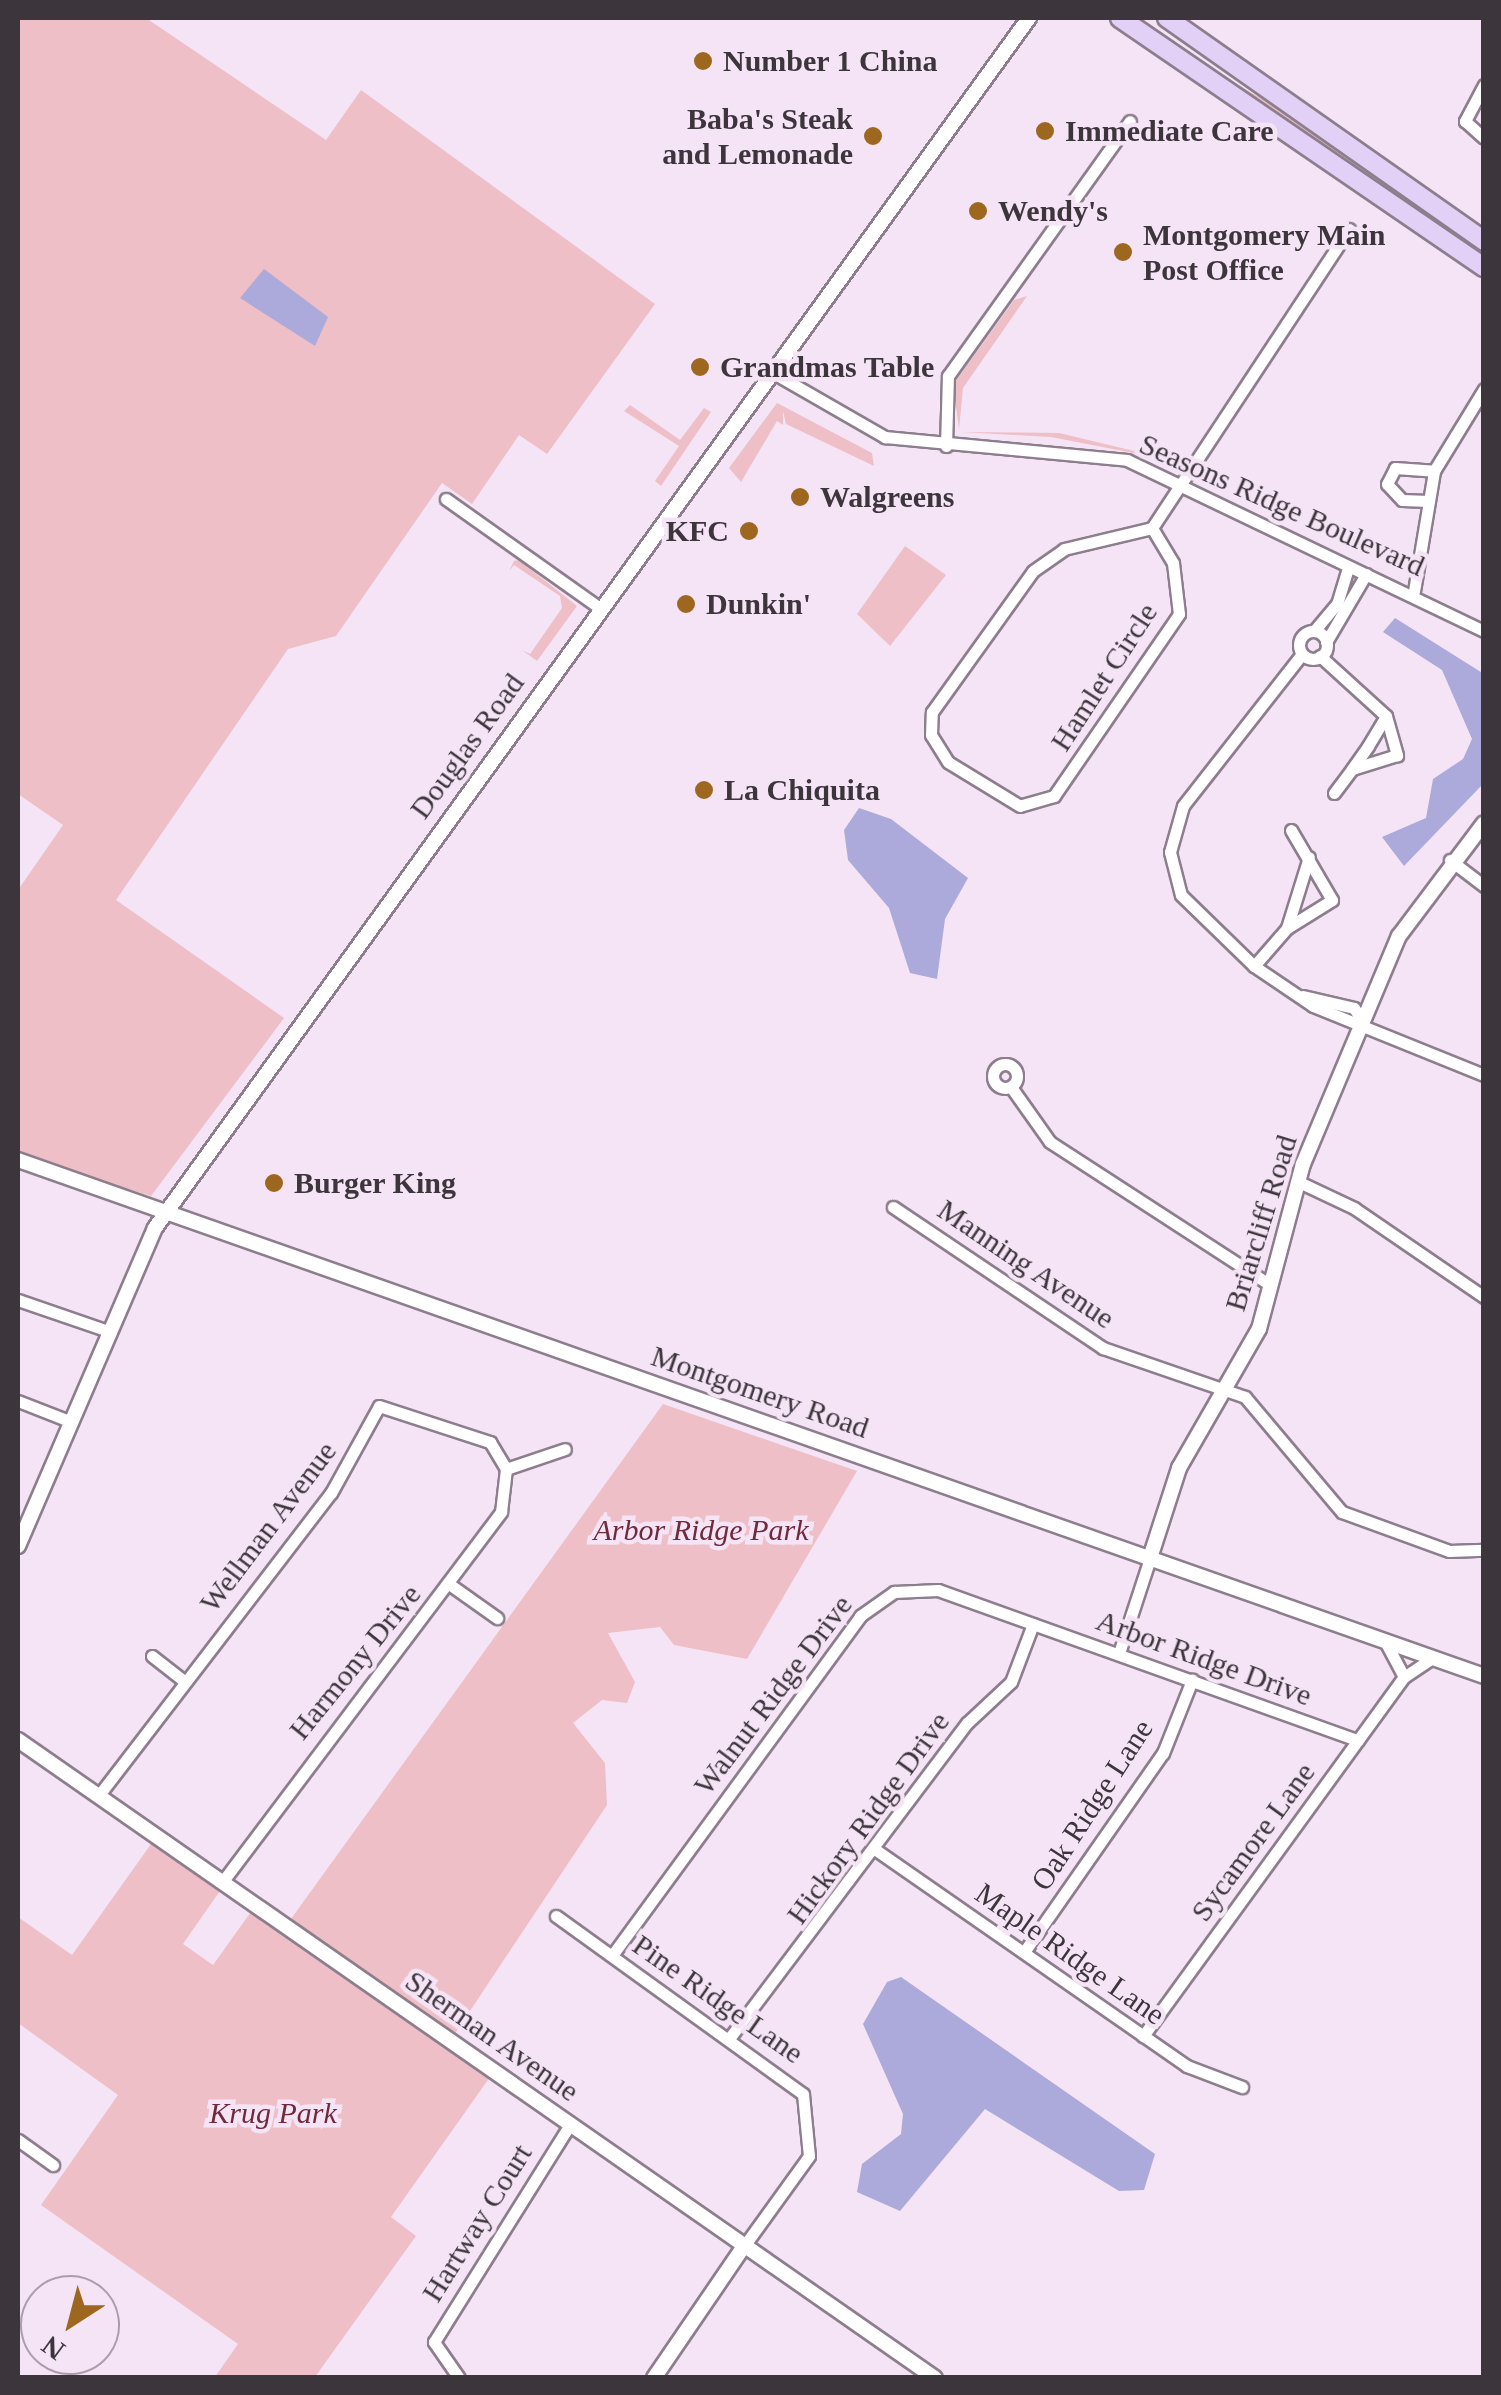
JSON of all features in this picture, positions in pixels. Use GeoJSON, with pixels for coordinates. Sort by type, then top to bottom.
{"type":"FeatureCollection","features":[{"type":"Feature","properties":{"kind":"main road"},"geometry":{"type":"LineString","coordinates":[[1120,18],[1484,266]]}},
{"type":"Feature","properties":{"kind":"main road"},"geometry":{"type":"LineString","coordinates":[[1167,18],[1484,241]]}},
{"type":"Feature","properties":{"kind":"street","name":"Douglas Road"},"geometry":{"type":"LineString","coordinates":[[18,1546],[24,1514],[72,1422],[164,1214],[1029,18]]}},
{"type":"Feature","properties":{"kind":"street"},"geometry":{"type":"LineString","coordinates":[[1484,85],[1465,121],[1484,138]]}},
{"type":"Feature","properties":{"kind":"street"},"geometry":{"type":"LineString","coordinates":[[946,446],[948,376],[1130,121]]}},
{"type":"Feature","properties":{"kind":"street"},"geometry":{"type":"LineString","coordinates":[[1152,528],[1349,229]]}},
{"type":"Feature","properties":{"kind":"street","name":"Seasons Ridge Boulevard"},"geometry":{"type":"LineString","coordinates":[[770,372],[843,421],[946,446],[1082,450],[1184,481],[1348,567],[1414,591],[1484,631]]}},
{"type":"Feature","properties":{"kind":"street"},"geometry":{"type":"LineString","coordinates":[[1414,591],[1434,470],[1484,389]]}},
{"type":"Feature","properties":{"kind":"street"},"geometry":{"type":"LineString","coordinates":[[1429,501],[1402,500],[1387,484],[1395,468],[1434,470]]}},
{"type":"Feature","properties":{"kind":"street"},"geometry":{"type":"LineString","coordinates":[[446,500],[600,608]]}},
{"type":"Feature","properties":{"kind":"street","name":"Hamlet Circle"},"geometry":{"type":"LineString","coordinates":[[1152,528],[1173,562],[1179,614],[1054,796],[1020,806],[948,762],[931,735],[932,712],[1034,570],[1064,550],[1152,528]]}},
{"type":"Feature","properties":{"kind":"street"},"geometry":{"type":"LineString","coordinates":[[1348,567],[1337,604],[1314,631],[1300,639],[1302,654],[1174,827],[1181,895],[1254,966],[1303,996],[1484,1076]]}},
{"type":"Feature","properties":{"kind":"street"},"geometry":{"type":"LineString","coordinates":[[1320,656],[1326,642],[1346,623],[1366,574]]}},
{"type":"Feature","properties":{"kind":"street"},"geometry":{"type":"LineString","coordinates":[[1314,631],[1326,642]]}},
{"type":"Feature","properties":{"kind":"street"},"geometry":{"type":"LineString","coordinates":[[1302,654],[1320,656],[1386,716],[1396,754],[1352,769]]}},
{"type":"Feature","properties":{"kind":"street"},"geometry":{"type":"LineString","coordinates":[[1334,793],[1386,716]]}},
{"type":"Feature","properties":{"kind":"street","name":"Briarcliff Road"},"geometry":{"type":"LineString","coordinates":[[1119,1654],[1179,1468],[1230,1387],[1270,1285],[1299,1182],[1398,936],[1450,860],[1484,824]]}},
{"type":"Feature","properties":{"kind":"street"},"geometry":{"type":"LineString","coordinates":[[1254,966],[1287,928],[1332,900],[1291,830]]}},
{"type":"Feature","properties":{"kind":"street"},"geometry":{"type":"LineString","coordinates":[[1287,928],[1309,857]]}},
{"type":"Feature","properties":{"kind":"street"},"geometry":{"type":"LineString","coordinates":[[1450,860],[1484,886]]}},
{"type":"Feature","properties":{"kind":"street"},"geometry":{"type":"LineString","coordinates":[[1011,1087],[1050,1142],[1270,1285]]}},
{"type":"Feature","properties":{"kind":"street","name":"Montgomery Road"},"geometry":{"type":"LineString","coordinates":[[18,1160],[1484,1676]]}},
{"type":"Feature","properties":{"kind":"street"},"geometry":{"type":"LineString","coordinates":[[1299,1182],[1354,1208],[1484,1297]]}},
{"type":"Feature","properties":{"kind":"street","name":"Manning Avenue"},"geometry":{"type":"LineString","coordinates":[[893,1207],[1103,1348],[1230,1387]]}},
{"type":"Feature","properties":{"kind":"street"},"geometry":{"type":"LineString","coordinates":[[18,1300],[111,1332]]}},
{"type":"Feature","properties":{"kind":"street"},"geometry":{"type":"LineString","coordinates":[[1230,1387],[1336,1508],[1449,1551],[1484,1550]]}},
{"type":"Feature","properties":{"kind":"street"},"geometry":{"type":"LineString","coordinates":[[18,1401],[72,1422]]}},
{"type":"Feature","properties":{"kind":"street","name":"Wellman Avenue"},"geometry":{"type":"LineString","coordinates":[[99,1795],[183,1680],[332,1492],[380,1406],[469,1428],[506,1469]]}},
{"type":"Feature","properties":{"kind":"street"},"geometry":{"type":"LineString","coordinates":[[506,1469],[565,1449]]}},
{"type":"Feature","properties":{"kind":"street","name":"Harmony Drive"},"geometry":{"type":"LineString","coordinates":[[223,1881],[501,1512],[506,1469]]}},
{"type":"Feature","properties":{"kind":"street"},"geometry":{"type":"LineString","coordinates":[[449,1584],[497,1618]]}},
{"type":"Feature","properties":{"kind":"street","name":"Walnut Ridge Drive"},"geometry":{"type":"LineString","coordinates":[[613,1954],[870,1604],[905,1589],[938,1590],[1033,1624]]}},
{"type":"Feature","properties":{"kind":"street","name":"Arbor Ridge Drive"},"geometry":{"type":"LineString","coordinates":[[1033,1624],[1358,1740]]}},
{"type":"Feature","properties":{"kind":"street","name":"Hickory Ridge Drive"},"geometry":{"type":"LineString","coordinates":[[731,2036],[876,1850],[972,1717],[1011,1682],[1033,1624]]}},
{"type":"Feature","properties":{"kind":"street"},"geometry":{"type":"LineString","coordinates":[[1386,1643],[1404,1678]]}},
{"type":"Feature","properties":{"kind":"street"},"geometry":{"type":"LineString","coordinates":[[152,1656],[183,1680]]}},
{"type":"Feature","properties":{"kind":"street","name":"Sycamore Lane"},"geometry":{"type":"LineString","coordinates":[[1143,2036],[1404,1678],[1431,1659]]}},
{"type":"Feature","properties":{"kind":"street","name":"Oak Ridge Lane"},"geometry":{"type":"LineString","coordinates":[[1024,1952],[1163,1753],[1192,1680]]}},
{"type":"Feature","properties":{"kind":"street","name":"Sherman Avenue"},"geometry":{"type":"LineString","coordinates":[[18,1740],[935,2378]]}},
{"type":"Feature","properties":{"kind":"street","name":"Maple Ridge Lane"},"geometry":{"type":"LineString","coordinates":[[876,1850],[1143,2036],[1242,2087]]}},
{"type":"Feature","properties":{"kind":"street","name":"Pine Ridge Lane"},"geometry":{"type":"LineString","coordinates":[[556,1916],[787,2074],[812,2121],[809,2156],[744,2246]]}},
{"type":"Feature","properties":{"kind":"street","name":"Hartway Court"},"geometry":{"type":"LineString","coordinates":[[459,2378],[435,2351],[570,2124]]}},
{"type":"Feature","properties":{"kind":"street"},"geometry":{"type":"LineString","coordinates":[[18,2140],[52,2164]]}},
{"type":"Feature","properties":{"kind":"street"},"geometry":{"type":"LineString","coordinates":[[654,2378],[744,2246]]}},
{"type":"Feature","properties":{"kind":"green space"},"geometry":{"type":"Polygon","coordinates":[[[18,18],[146,18],[326,140],[361,90],[655,304],[547,454],[519,435],[472,504],[442,483],[336,636],[288,649],[116,900],[284,1018],[151,1196],[18,1155],[18,890],[63,825],[18,794],[18,18]]]}},
{"type":"Feature","properties":{"kind":"green space"},"geometry":{"type":"Polygon","coordinates":[[[1191,58],[1311,127],[1483,258],[1191,58]]]}},
{"type":"Feature","properties":{"kind":"green space"},"geometry":{"type":"Polygon","coordinates":[[[1027,296],[963,388],[959,429],[953,385],[1014,300],[1027,296]]]}},
{"type":"Feature","properties":{"kind":"green space"},"geometry":{"type":"Polygon","coordinates":[[[777,403],[872,453],[874,466],[786,424],[783,411],[783,425],[777,421],[741,482],[729,468],[777,403]]]}},
{"type":"Feature","properties":{"kind":"green space"},"geometry":{"type":"Polygon","coordinates":[[[630,405],[680,440],[704,408],[711,412],[661,486],[655,481],[679,446],[624,411],[630,405]]]}},
{"type":"Feature","properties":{"kind":"green space"},"geometry":{"type":"Polygon","coordinates":[[[962,432],[1059,433],[1180,462],[1051,437],[962,432]]]}},
{"type":"Feature","properties":{"kind":"green space"},"geometry":{"type":"Polygon","coordinates":[[[905,546],[946,575],[890,646],[857,614],[905,546]]]}},
{"type":"Feature","properties":{"kind":"green space"},"geometry":{"type":"Polygon","coordinates":[[[519,560],[577,606],[537,661],[522,650],[530,654],[562,608],[560,596],[514,565],[509,571],[514,561],[519,560]]]}},
{"type":"Feature","properties":{"kind":"green space","name":"Arbor Ridge Park"},"geometry":{"type":"Polygon","coordinates":[[[663,1404],[857,1471],[747,1659],[674,1645],[660,1627],[608,1633],[635,1682],[627,1703],[602,1700],[573,1723],[605,1763],[607,1805],[450,2041],[288,1923],[663,1404]]]}},
{"type":"Feature","properties":{"kind":"green space","name":"Krug Park"},"geometry":{"type":"Polygon","coordinates":[[[156,1837],[224,1885],[183,1944],[213,1965],[253,1909],[490,2077],[391,2217],[416,2236],[315,2377],[215,2377],[238,2344],[41,2205],[118,2095],[18,2023],[18,1917],[72,1955],[156,1837]]]}},
{"type":"Feature","properties":{"kind":"water"},"geometry":{"type":"Polygon","coordinates":[[[264,269],[328,317],[315,346],[240,298],[264,269]]]}},
{"type":"Feature","properties":{"kind":"water"},"geometry":{"type":"Polygon","coordinates":[[[1395,618],[1484,674],[1483,784],[1404,866],[1382,837],[1426,818],[1433,779],[1463,759],[1472,739],[1442,670],[1383,632],[1395,618]]]}},
{"type":"Feature","properties":{"kind":"water"},"geometry":{"type":"Polygon","coordinates":[[[859,808],[891,819],[968,878],[945,919],[937,979],[910,973],[889,908],[848,860],[844,830],[859,808]]]}},
{"type":"Feature","properties":{"kind":"water"},"geometry":{"type":"Polygon","coordinates":[[[901,1977],[1155,2154],[1144,2190],[1119,2191],[985,2109],[900,2211],[857,2192],[862,2164],[901,2134],[903,2114],[863,2024],[887,1982],[901,1977]]]}},
{"type":"Feature","properties":{"kind":"place","name":"Number 1 China"},"geometry":{"type":"Point","coordinates":[703,61]}},
{"type":"Feature","properties":{"kind":"place","name":"Immediate Care"},"geometry":{"type":"Point","coordinates":[1045,131]}},
{"type":"Feature","properties":{"kind":"place","name":"Baba's Steak and Lemonade"},"geometry":{"type":"Point","coordinates":[873,136]}},
{"type":"Feature","properties":{"kind":"place","name":"Wendy's"},"geometry":{"type":"Point","coordinates":[978,211]}},
{"type":"Feature","properties":{"kind":"place","name":"Montgomery Main Post Office"},"geometry":{"type":"Point","coordinates":[1123,252]}},
{"type":"Feature","properties":{"kind":"place","name":"Grandmas Table"},"geometry":{"type":"Point","coordinates":[700,367]}},
{"type":"Feature","properties":{"kind":"place","name":"Walgreens"},"geometry":{"type":"Point","coordinates":[800,497]}},
{"type":"Feature","properties":{"kind":"place","name":"KFC"},"geometry":{"type":"Point","coordinates":[749,531]}},
{"type":"Feature","properties":{"kind":"place","name":"Dunkin'"},"geometry":{"type":"Point","coordinates":[686,604]}},
{"type":"Feature","properties":{"kind":"place","name":"La Chiquita"},"geometry":{"type":"Point","coordinates":[704,790]}},
{"type":"Feature","properties":{"kind":"place","name":"Burger King"},"geometry":{"type":"Point","coordinates":[274,1183]}}]}
